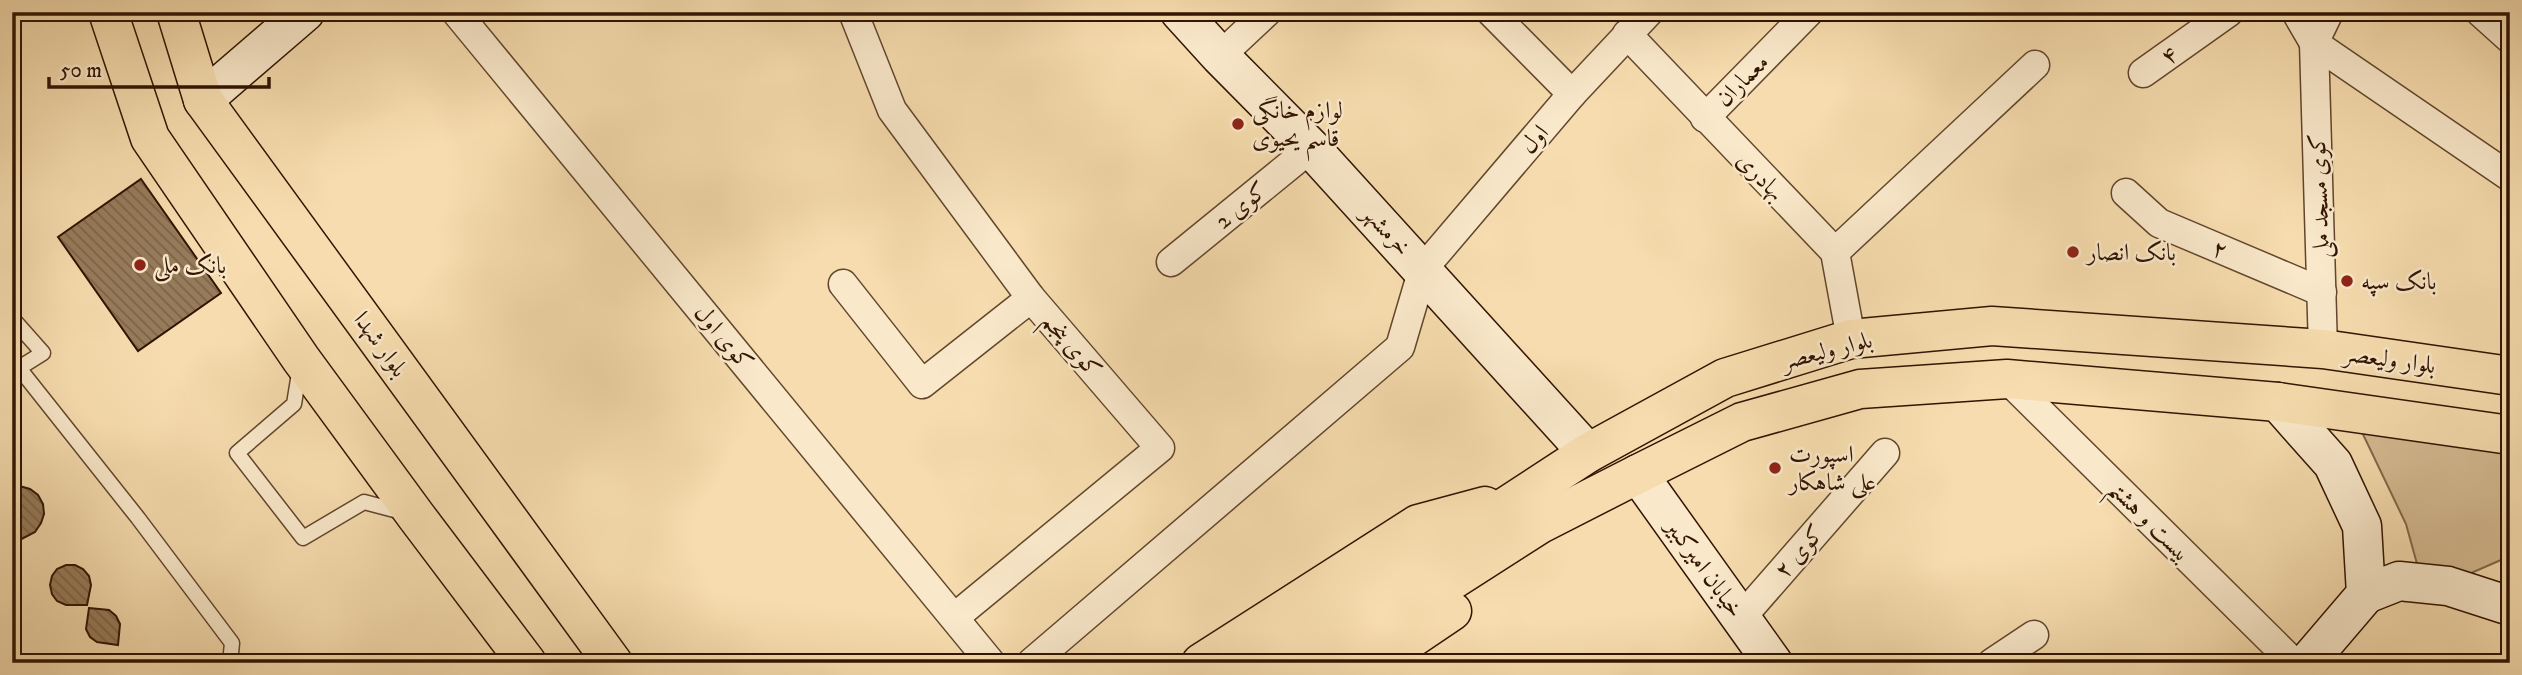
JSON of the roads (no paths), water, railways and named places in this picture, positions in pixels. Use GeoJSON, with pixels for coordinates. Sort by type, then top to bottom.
{"type":"FeatureCollection","features":[{"type":"Feature","properties":{"kind":"main road"},"geometry":{"type":"LineString","coordinates":[[108,12],[150,138],[301,359],[527,663]]}},
{"type":"Feature","properties":{"kind":"main road","name":"بلوار شهدا"},"geometry":{"type":"LineString","coordinates":[[176,12],[203,100],[613,663]]}},
{"type":"Feature","properties":{"kind":"main road"},"geometry":{"type":"LineString","coordinates":[[203,100],[305,12]]}},
{"type":"Feature","properties":{"kind":"main road","name":"خرمشهر"},"geometry":{"type":"LineString","coordinates":[[1181,12],[1423,268],[1588,453]]}},
{"type":"Feature","properties":{"kind":"main road","name":"بلوار ولیعصر"},"geometry":{"type":"LineString","coordinates":[[1323,663],[1530,510],[1588,453],[1725,378],[1851,339],[1992,326],[2323,349],[2510,376]]}},
{"type":"Feature","properties":{"kind":"main road","name":"بلوار ولیعصر"},"geometry":{"type":"LineString","coordinates":[[1266,663],[1530,510],[1638,474],[1742,422],[1860,389],[2007,379],[2278,402],[2510,435]]}},
{"type":"Feature","properties":{"kind":"main road"},"geometry":{"type":"LineString","coordinates":[[2278,402],[2333,464],[2362,526],[2366,594]]}},
{"type":"Feature","properties":{"kind":"main road","name":"خیابان امیرکبیر"},"geometry":{"type":"LineString","coordinates":[[1638,474],[1773,663]]}},
{"type":"Feature","properties":{"kind":"main road"},"geometry":{"type":"LineString","coordinates":[[1201,663],[1418,524],[1530,510]]}},
{"type":"Feature","properties":{"kind":"main road"},"geometry":{"type":"LineString","coordinates":[[1375,663],[1467,601],[1530,510]]}},
{"type":"Feature","properties":{"kind":"main road"},"geometry":{"type":"LineString","coordinates":[[2306,663],[2366,594],[2399,581],[2448,586],[2510,606]]}},
{"type":"Feature","properties":{"kind":"street","name":"کوی اول"},"geometry":{"type":"LineString","coordinates":[[456,12],[991,663]]}},
{"type":"Feature","properties":{"kind":"street","name":"کوی پنجم"},"geometry":{"type":"LineString","coordinates":[[853,12],[892,110],[1031,298],[1160,448],[955,617]]}},
{"type":"Feature","properties":{"kind":"street"},"geometry":{"type":"LineString","coordinates":[[1220,56],[1267,12]]}},
{"type":"Feature","properties":{"kind":"street"},"geometry":{"type":"LineString","coordinates":[[1491,12],[1572,94]]}},
{"type":"Feature","properties":{"kind":"street","name":"اول"},"geometry":{"type":"LineString","coordinates":[[1423,268],[1572,94],[1649,12]]}},
{"type":"Feature","properties":{"kind":"street","name":"معماران"},"geometry":{"type":"LineString","coordinates":[[1705,118],[1809,12]]}},
{"type":"Feature","properties":{"kind":"street","name":"۴"},"geometry":{"type":"LineString","coordinates":[[2143,73],[2229,12]]}},
{"type":"Feature","properties":{"kind":"street"},"geometry":{"type":"LineString","coordinates":[[2296,12],[2314,43],[2510,177]]}},
{"type":"Feature","properties":{"kind":"street"},"geometry":{"type":"LineString","coordinates":[[2314,43],[2329,12]]}},
{"type":"Feature","properties":{"kind":"street"},"geometry":{"type":"LineString","coordinates":[[2480,12],[2510,39]]}},
{"type":"Feature","properties":{"kind":"street","name":"بهادری"},"geometry":{"type":"LineString","coordinates":[[1627,34],[1835,252]]}},
{"type":"Feature","properties":{"kind":"street","name":"کوی مسجد ملی"},"geometry":{"type":"LineString","coordinates":[[2314,43],[2323,349]]}},
{"type":"Feature","properties":{"kind":"street"},"geometry":{"type":"LineString","coordinates":[[1851,339],[1835,252],[2035,65]]}},
{"type":"Feature","properties":{"kind":"street","name":"کوی 2"},"geometry":{"type":"LineString","coordinates":[[1171,262],[1311,148]]}},
{"type":"Feature","properties":{"kind":"street","name":"۲"},"geometry":{"type":"LineString","coordinates":[[2126,193],[2159,223],[2322,292]]}},
{"type":"Feature","properties":{"kind":"street"},"geometry":{"type":"LineString","coordinates":[[1031,663],[1400,347],[1423,268]]}},
{"type":"Feature","properties":{"kind":"street"},"geometry":{"type":"LineString","coordinates":[[843,284],[922,384],[1031,298]]}},
{"type":"Feature","properties":{"kind":"street","name":"بیست و هشتم"},"geometry":{"type":"LineString","coordinates":[[2007,379],[2294,663]]}},
{"type":"Feature","properties":{"kind":"street","name":"کوی ۲"},"geometry":{"type":"LineString","coordinates":[[1741,618],[1885,453]]}},
{"type":"Feature","properties":{"kind":"street"},"geometry":{"type":"LineString","coordinates":[[1992,663],[2034,635]]}},
{"type":"Feature","properties":{"kind":"lane"},"geometry":{"type":"LineString","coordinates":[[12,318],[43,353],[16,368],[232,643],[230,663]]}},
{"type":"Feature","properties":{"kind":"lane"},"geometry":{"type":"LineString","coordinates":[[301,359],[294,404],[237,453],[303,538],[364,502],[416,516]]}},
{"type":"Feature","properties":{"kind":"place","name":"لوازم خانگی قاسم یحیوی"},"geometry":{"type":"Point","coordinates":[1238,124]}},
{"type":"Feature","properties":{"kind":"place","name":"بانک انصار"},"geometry":{"type":"Point","coordinates":[2073,252]}},
{"type":"Feature","properties":{"kind":"place","name":"بانک ملی"},"geometry":{"type":"Point","coordinates":[140,265]}},
{"type":"Feature","properties":{"kind":"place","name":"بانک سپه"},"geometry":{"type":"Point","coordinates":[2347,281]}},
{"type":"Feature","properties":{"kind":"place","name":"اسپورت علی شاهکار"},"geometry":{"type":"Point","coordinates":[1775,468]}}]}
